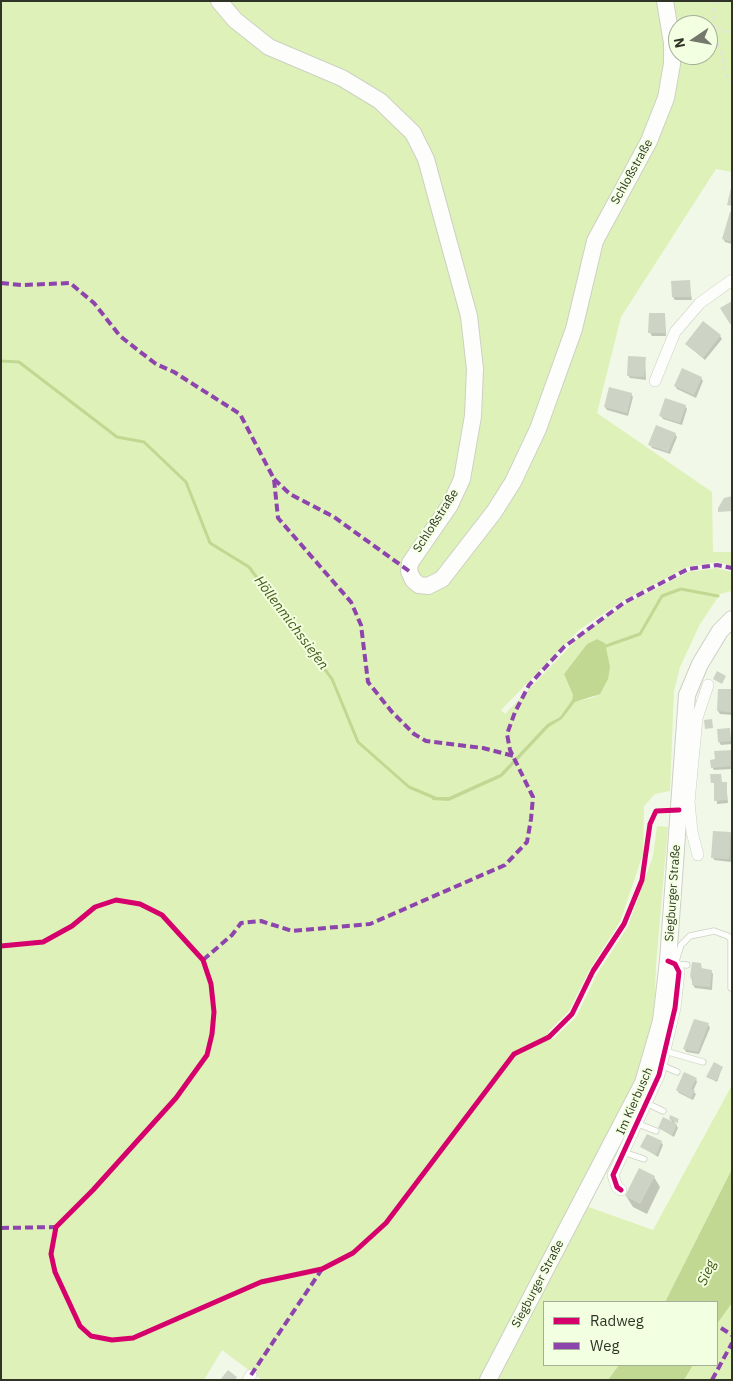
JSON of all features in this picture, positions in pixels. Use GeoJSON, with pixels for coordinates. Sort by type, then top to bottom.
{"type":"FeatureCollection","features":[{"type":"Feature","properties":{"kind":"main road","name":"Schloßstraße"},"geometry":{"type":"LineString","coordinates":[[219,1],[235,20],[268,47],[342,78],[380,101],[413,133],[426,159],[469,316],[475,369],[473,416],[462,479],[450,505],[410,563],[409,571],[413,580],[419,585],[428,586],[442,580],[494,512],[513,482],[538,429],[574,329],[595,241],[649,141],[662,108],[671,74],[672,55],[671,32],[665,1]]}},
{"type":"Feature","properties":{"kind":"main road","name":"Siegburger Straße"},"geometry":{"type":"LineString","coordinates":[[488,1380],[643,1082],[677,963],[687,695],[700,664],[720,631],[732,618]]}},
{"type":"Feature","properties":{"kind":"street"},"geometry":{"type":"LineString","coordinates":[[655,381],[675,332],[700,303],[732,280]]}},
{"type":"Feature","properties":{"kind":"street"},"geometry":{"type":"LineString","coordinates":[[698,855],[684,806],[697,718],[708,685]]}},
{"type":"Feature","properties":{"kind":"street","name":"Im Kierbusch"},"geometry":{"type":"LineString","coordinates":[[621,1190],[617,1187],[612,1175],[646,1103],[661,1065],[675,1008],[679,972],[677,963]]}},
{"type":"Feature","properties":{"kind":"lane"},"geometry":{"type":"LineString","coordinates":[[677,963],[681,945],[690,936],[714,931],[728,936],[731,939],[731,988]]}},
{"type":"Feature","properties":{"kind":"lane"},"geometry":{"type":"LineString","coordinates":[[665,1051],[704,1062]]}},
{"type":"Feature","properties":{"kind":"lane"},"geometry":{"type":"LineString","coordinates":[[661,1065],[677,1072]]}},
{"type":"Feature","properties":{"kind":"lane"},"geometry":{"type":"LineString","coordinates":[[646,1103],[662,1111]]}},
{"type":"Feature","properties":{"kind":"lane"},"geometry":{"type":"LineString","coordinates":[[636,1123],[656,1131]]}},
{"type":"Feature","properties":{"kind":"lane"},"geometry":{"type":"LineString","coordinates":[[623,1152],[644,1159]]}},
{"type":"Feature","properties":{"kind":"path"},"geometry":{"type":"LineString","coordinates":[[714,15],[714,4],[717,1]]}},
{"type":"Feature","properties":{"kind":"path"},"geometry":{"type":"LineString","coordinates":[[718,29],[732,33]]}},
{"type":"Feature","properties":{"kind":"path"},"geometry":{"type":"LineString","coordinates":[[718,42],[728,78],[732,82]]}},
{"type":"Feature","properties":{"kind":"shaded area"},"geometry":{"type":"Polygon","coordinates":[[[1,1],[732,1],[732,172],[716,169],[621,317],[597,413],[712,492],[713,552],[732,552],[732,566],[717,562],[687,567],[624,600],[579,630],[501,710],[505,714],[582,634],[626,604],[688,572],[716,568],[732,572],[732,591],[720,594],[699,626],[680,667],[674,691],[670,791],[655,794],[644,806],[643,854],[620,922],[590,969],[569,1011],[548,1032],[553,1039],[576,1017],[597,974],[628,926],[653,856],[657,826],[668,827],[656,965],[652,1077],[583,1205],[653,1230],[732,1085],[732,1169],[666,1301],[543,1301],[543,1366],[618,1366],[608,1380],[262,1380],[222,1350],[204,1380],[1,1380],[1,1]],[[597,639],[587,644],[564,674],[573,695],[572,700],[560,717],[547,724],[500,774],[449,798],[433,797],[449,801],[502,777],[549,727],[562,719],[575,702],[595,697],[605,643],[597,639]]]}},
{"type":"Feature","properties":{"kind":"shaded area"},"geometry":{"type":"Polygon","coordinates":[[[732,1303],[732,1380],[684,1380],[692,1366],[718,1366],[718,1323],[732,1303]]]}},
{"type":"Feature","properties":{"kind":"water"},"geometry":{"type":"Polygon","coordinates":[[[597,639],[605,643],[610,667],[608,679],[600,694],[575,702],[562,719],[549,727],[502,777],[449,801],[432,800],[433,797],[449,797],[500,774],[547,724],[560,717],[572,700],[573,695],[564,674],[587,644],[597,639]]]}},
{"type":"Feature","properties":{"kind":"water","name":"Sieg"},"geometry":{"type":"Polygon","coordinates":[[[732,1169],[732,1303],[718,1323],[718,1301],[666,1301],[732,1169]]]}},
{"type":"Feature","properties":{"kind":"water"},"geometry":{"type":"Polygon","coordinates":[[[618,1366],[692,1366],[684,1380],[608,1380],[618,1366]]]}},
{"type":"Feature","properties":{"kind":"building"},"geometry":{"type":"Polygon","coordinates":[[[732,188],[732,206],[727,205],[732,188]]]}},
{"type":"Feature","properties":{"kind":"building"},"geometry":{"type":"Polygon","coordinates":[[[730,212],[732,212],[732,242],[722,239],[730,212]]]}},
{"type":"Feature","properties":{"kind":"building"},"geometry":{"type":"Polygon","coordinates":[[[690,280],[691,297],[672,297],[671,281],[690,280]]]}},
{"type":"Feature","properties":{"kind":"building"},"geometry":{"type":"Polygon","coordinates":[[[732,301],[732,323],[730,324],[720,308],[732,301]]]}},
{"type":"Feature","properties":{"kind":"building"},"geometry":{"type":"Polygon","coordinates":[[[649,313],[665,313],[665,333],[648,333],[649,313]]]}},
{"type":"Feature","properties":{"kind":"building"},"geometry":{"type":"Polygon","coordinates":[[[703,321],[721,335],[703,358],[685,344],[703,321]]]}},
{"type":"Feature","properties":{"kind":"building"},"geometry":{"type":"Polygon","coordinates":[[[628,356],[646,357],[644,377],[627,376],[628,356]]]}},
{"type":"Feature","properties":{"kind":"building"},"geometry":{"type":"Polygon","coordinates":[[[682,368],[702,377],[694,395],[674,386],[682,368]]]}},
{"type":"Feature","properties":{"kind":"building"},"geometry":{"type":"Polygon","coordinates":[[[609,387],[632,393],[627,413],[604,407],[609,387]]]}},
{"type":"Feature","properties":{"kind":"building"},"geometry":{"type":"Polygon","coordinates":[[[665,398],[686,405],[680,423],[659,416],[665,398]]]}},
{"type":"Feature","properties":{"kind":"building"},"geometry":{"type":"Polygon","coordinates":[[[656,425],[676,433],[668,452],[648,445],[656,425]]]}},
{"type":"Feature","properties":{"kind":"building"},"geometry":{"type":"Polygon","coordinates":[[[732,496],[732,511],[718,512],[718,508],[724,498],[732,496]]]}},
{"type":"Feature","properties":{"kind":"building"},"geometry":{"type":"Polygon","coordinates":[[[717,671],[726,676],[722,684],[713,679],[717,671]]]}},
{"type":"Feature","properties":{"kind":"building"},"geometry":{"type":"Polygon","coordinates":[[[718,689],[732,689],[732,712],[717,711],[718,689]]]}},
{"type":"Feature","properties":{"kind":"building"},"geometry":{"type":"Polygon","coordinates":[[[712,719],[713,728],[705,729],[704,720],[712,719]]]}},
{"type":"Feature","properties":{"kind":"building"},"geometry":{"type":"Polygon","coordinates":[[[730,728],[731,741],[718,742],[717,729],[730,728]]]}},
{"type":"Feature","properties":{"kind":"building"},"geometry":{"type":"Polygon","coordinates":[[[732,750],[732,766],[711,768],[710,760],[715,759],[714,751],[732,750]]]}},
{"type":"Feature","properties":{"kind":"building"},"geometry":{"type":"Polygon","coordinates":[[[710,774],[721,774],[722,782],[727,782],[727,800],[714,801],[714,783],[711,783],[710,774]]]}},
{"type":"Feature","properties":{"kind":"building"},"geometry":{"type":"Polygon","coordinates":[[[713,831],[731,832],[729,859],[711,858],[713,831]]]}},
{"type":"Feature","properties":{"kind":"building"},"geometry":{"type":"Polygon","coordinates":[[[692,962],[701,963],[701,968],[712,970],[710,987],[692,985],[693,978],[690,977],[692,962]]]}},
{"type":"Feature","properties":{"kind":"building"},"geometry":{"type":"Polygon","coordinates":[[[694,1019],[709,1023],[698,1052],[683,1049],[694,1019]]]}},
{"type":"Feature","properties":{"kind":"building"},"geometry":{"type":"Polygon","coordinates":[[[714,1062],[723,1067],[716,1081],[706,1077],[714,1062]]]}},
{"type":"Feature","properties":{"kind":"building"},"geometry":{"type":"Polygon","coordinates":[[[684,1072],[697,1078],[691,1089],[695,1090],[691,1098],[676,1090],[684,1072]]]}},
{"type":"Feature","properties":{"kind":"building"},"geometry":{"type":"Polygon","coordinates":[[[670,1115],[679,1119],[677,1122],[669,1119],[670,1115]]]}},
{"type":"Feature","properties":{"kind":"building"},"geometry":{"type":"Polygon","coordinates":[[[663,1117],[677,1124],[672,1135],[658,1128],[663,1117]]]}},
{"type":"Feature","properties":{"kind":"building"},"geometry":{"type":"Polygon","coordinates":[[[647,1134],[662,1141],[656,1155],[640,1147],[647,1134]]]}},
{"type":"Feature","properties":{"kind":"building"},"geometry":{"type":"Polygon","coordinates":[[[639,1168],[655,1176],[640,1204],[625,1196],[639,1168]]]}},
{"type":"Feature","properties":{"kind":"building"},"geometry":{"type":"Polygon","coordinates":[[[228,1370],[237,1377],[235,1380],[220,1380],[228,1370]]]}},
{"type":"Feature","properties":{"kind":"waterway","name":"Höllenmichssiefen"},"geometry":{"type":"LineString","coordinates":[[1,361],[19,362],[117,437],[144,442],[186,482],[210,543],[249,567],[332,679],[358,742],[409,787],[435,798]]}},
{"type":"Feature","properties":{"kind":"waterway","name":"Höllenmichssiefen"},"geometry":{"type":"LineString","coordinates":[[603,647],[640,634],[662,596],[681,589],[718,596]]}},
{"type":"Feature","properties":{"kind":"marked path"},"geometry":{"type":"LineString","coordinates":[[1,283],[22,285],[70,283],[94,303],[120,336],[139,351],[156,364],[174,372],[240,414],[274,479],[278,518],[351,602],[361,625],[368,682],[392,712],[414,734],[426,741],[483,748],[514,756]]}},
{"type":"Feature","properties":{"kind":"marked path"},"geometry":{"type":"LineString","coordinates":[[274,479],[290,494],[334,517],[409,571]]}},
{"type":"Feature","properties":{"kind":"marked path"},"geometry":{"type":"LineString","coordinates":[[203,960],[232,935],[241,923],[261,921],[292,931],[370,924],[505,865],[527,842],[531,819],[533,797],[510,750],[507,734],[515,712],[529,685],[564,647],[625,602],[688,569],[717,565],[732,568]]}},
{"type":"Feature","properties":{"kind":"marked path"},"geometry":{"type":"LineString","coordinates":[[1,1228],[56,1227]]}},
{"type":"Feature","properties":{"kind":"marked path"},"geometry":{"type":"LineString","coordinates":[[251,1375],[322,1269]]}},
{"type":"Feature","properties":{"kind":"marked path"},"geometry":{"type":"LineString","coordinates":[[721,1328],[732,1335]]}},
{"type":"Feature","properties":{"kind":"marked path"},"geometry":{"type":"LineString","coordinates":[[712,1380],[732,1343]]}},
{"type":"Feature","properties":{"kind":"cycle path"},"geometry":{"type":"LineString","coordinates":[[1,946],[43,942],[72,926],[95,907],[116,900],[140,904],[162,915],[203,960],[211,984],[214,1012],[212,1034],[207,1055],[176,1098],[93,1190],[56,1227],[51,1254],[55,1272],[80,1326],[91,1336],[112,1340],[133,1338],[261,1282],[322,1269],[353,1253],[386,1223],[514,1054],[549,1037],[572,1014],[593,971],[624,924],[642,880],[650,824],[656,811],[679,810]]}},
{"type":"Feature","properties":{"kind":"cycle path"},"geometry":{"type":"LineString","coordinates":[[621,1190],[617,1187],[613,1175],[659,1075],[675,1008],[679,972],[675,964],[668,961]]}}]}
